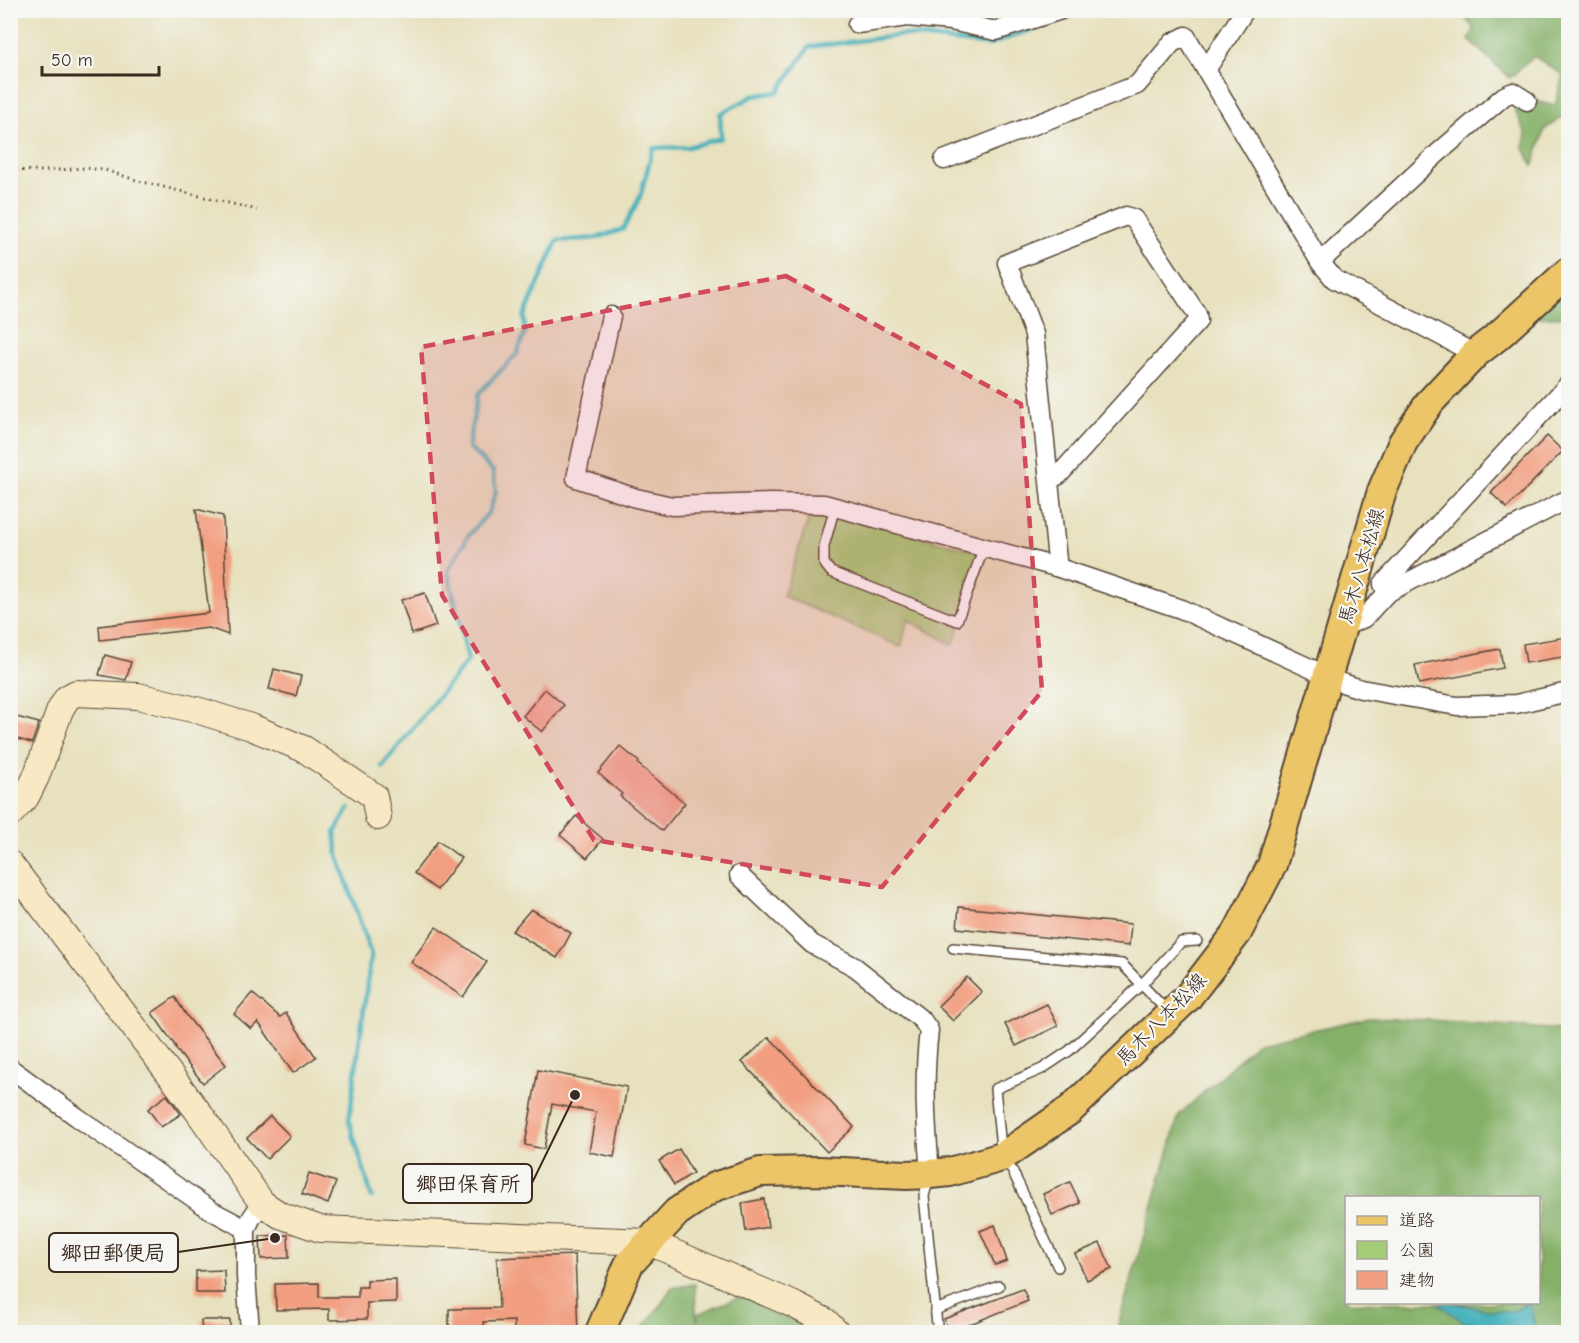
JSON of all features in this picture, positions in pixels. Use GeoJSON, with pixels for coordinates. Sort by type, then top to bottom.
{"type":"FeatureCollection","features":[{"type":"Feature","properties":{"kind":"main road","name":"馬木八本松線"},"geometry":{"type":"LineString","coordinates":[[600,1332],[628,1264],[677,1212],[714,1187],[760,1172],[930,1174],[950,1172],[1002,1157],[1070,1110],[1187,998],[1237,933],[1272,865],[1382,491],[1403,442],[1430,402],[1475,354],[1569,272]]}},
{"type":"Feature","properties":{"kind":"street"},"geometry":{"type":"LineString","coordinates":[[857,24],[907,17],[951,21],[996,31],[1061,10]]}},
{"type":"Feature","properties":{"kind":"street"},"geometry":{"type":"LineString","coordinates":[[1206,70],[1245,10]]}},
{"type":"Feature","properties":{"kind":"street"},"geometry":{"type":"LineString","coordinates":[[944,160],[1137,85],[1172,44],[1186,36],[1320,262],[1334,279],[1475,354]]}},
{"type":"Feature","properties":{"kind":"street"},"geometry":{"type":"LineString","coordinates":[[1320,262],[1438,153],[1504,96],[1513,92],[1527,101]]}},
{"type":"Feature","properties":{"kind":"street"},"geometry":{"type":"LineString","coordinates":[[1049,480],[1059,475],[1198,321],[1197,314],[1134,219],[1126,216],[1006,263],[1034,334],[1056,567]]}},
{"type":"Feature","properties":{"kind":"street"},"geometry":{"type":"LineString","coordinates":[[611,316],[576,478],[636,498],[672,506],[824,504],[984,547],[1056,567],[1181,609],[1312,669],[1326,678],[1360,689],[1457,706],[1516,704],[1569,692]]}},
{"type":"Feature","properties":{"kind":"street"},"geometry":{"type":"LineString","coordinates":[[1387,593],[1383,584],[1569,385]]}},
{"type":"Feature","properties":{"kind":"street"},"geometry":{"type":"LineString","coordinates":[[1343,627],[1364,618],[1387,593],[1569,500]]}},
{"type":"Feature","properties":{"kind":"street"},"geometry":{"type":"LineString","coordinates":[[10,814],[26,797],[36,777],[60,710],[67,698],[76,693],[138,696],[200,711],[251,727],[304,749],[357,783],[374,796],[378,817]]}},
{"type":"Feature","properties":{"kind":"street"},"geometry":{"type":"LineString","coordinates":[[10,864],[197,1110],[262,1203],[280,1215],[320,1228],[649,1242],[792,1304],[825,1321],[836,1332]]}},
{"type":"Feature","properties":{"kind":"street"},"geometry":{"type":"LineString","coordinates":[[739,875],[812,944],[855,967],[922,1020],[929,1030],[924,1068],[924,1106],[930,1174]]}},
{"type":"Feature","properties":{"kind":"street"},"geometry":{"type":"LineString","coordinates":[[10,1068],[212,1210],[246,1229]]}},
{"type":"Feature","properties":{"kind":"street"},"geometry":{"type":"LineString","coordinates":[[250,1332],[246,1276],[246,1229],[262,1203]]}},
{"type":"Feature","properties":{"kind":"lane"},"geometry":{"type":"LineString","coordinates":[[835,507],[824,546],[824,563],[831,572],[957,621],[984,547]]}},
{"type":"Feature","properties":{"kind":"lane"},"geometry":{"type":"LineString","coordinates":[[1058,1267],[1012,1170],[1002,1157],[995,1089],[1042,1069],[1070,1051],[1142,984],[1181,942],[1197,941]]}},
{"type":"Feature","properties":{"kind":"lane"},"geometry":{"type":"LineString","coordinates":[[953,948],[1122,964],[1170,1014]]}},
{"type":"Feature","properties":{"kind":"lane"},"geometry":{"type":"LineString","coordinates":[[930,1174],[924,1196],[937,1324]]}},
{"type":"Feature","properties":{"kind":"lane"},"geometry":{"type":"LineString","coordinates":[[935,1310],[999,1286]]}},
{"type":"Feature","properties":{"kind":"path"},"geometry":{"type":"LineString","coordinates":[[10,170],[44,171],[84,168],[105,170],[139,181],[257,210]]}},
{"type":"Feature","properties":{"kind":"highlighted area"},"geometry":{"type":"Polygon","coordinates":[[[786,276],[1021,404],[1042,691],[882,887],[594,840],[442,595],[421,347],[786,276]]]}},
{"type":"Feature","properties":{"kind":"green space"},"geometry":{"type":"Polygon","coordinates":[[[1459,11],[1568,11],[1568,114],[1545,129],[1533,166],[1523,147],[1526,135],[1512,103],[1537,101],[1555,106],[1563,75],[1534,56],[1510,78],[1469,40],[1474,28],[1459,11]]]}},
{"type":"Feature","properties":{"kind":"green space"},"geometry":{"type":"Polygon","coordinates":[[[1568,285],[1568,316],[1534,318],[1568,285]]]}},
{"type":"Feature","properties":{"kind":"green space"},"geometry":{"type":"Polygon","coordinates":[[[812,509],[987,554],[953,645],[908,620],[901,647],[783,596],[812,509]]]}},
{"type":"Feature","properties":{"kind":"green space"},"geometry":{"type":"Polygon","coordinates":[[[1368,1018],[1432,1020],[1563,1030],[1568,1023],[1568,1329],[1535,1329],[1530,1304],[1540,1304],[1540,1196],[1345,1196],[1345,1304],[1438,1304],[1465,1323],[1495,1324],[1503,1332],[1116,1332],[1179,1115],[1258,1042],[1368,1018]]]}},
{"type":"Feature","properties":{"kind":"green space"},"geometry":{"type":"Polygon","coordinates":[[[695,1284],[697,1332],[640,1332],[671,1288],[695,1284]]]}},
{"type":"Feature","properties":{"kind":"green space"},"geometry":{"type":"Polygon","coordinates":[[[742,1296],[798,1323],[808,1332],[701,1332],[697,1314],[742,1296]]]}},
{"type":"Feature","properties":{"kind":"green space"},"geometry":{"type":"Polygon","coordinates":[[[1459,1304],[1525,1304],[1514,1311],[1486,1310],[1459,1304]]]}},
{"type":"Feature","properties":{"kind":"water"},"geometry":{"type":"Polygon","coordinates":[[[1438,1304],[1459,1304],[1486,1310],[1513,1311],[1530,1304],[1535,1329],[1568,1329],[1568,1332],[1503,1332],[1494,1324],[1465,1323],[1438,1304]]]}},
{"type":"Feature","properties":{"kind":"building"},"geometry":{"type":"Polygon","coordinates":[[[1547,436],[1563,451],[1507,508],[1491,493],[1547,436]]]}},
{"type":"Feature","properties":{"kind":"building"},"geometry":{"type":"Polygon","coordinates":[[[196,509],[223,516],[228,635],[209,628],[100,640],[99,626],[209,613],[196,509]]]}},
{"type":"Feature","properties":{"kind":"building"},"geometry":{"type":"Polygon","coordinates":[[[425,593],[436,626],[412,634],[401,600],[425,593]]]}},
{"type":"Feature","properties":{"kind":"building"},"geometry":{"type":"Polygon","coordinates":[[[1566,637],[1569,656],[1526,663],[1523,644],[1566,637]]]}},
{"type":"Feature","properties":{"kind":"building"},"geometry":{"type":"Polygon","coordinates":[[[1500,649],[1503,668],[1419,684],[1415,665],[1500,649]]]}},
{"type":"Feature","properties":{"kind":"building"},"geometry":{"type":"Polygon","coordinates":[[[105,655],[131,662],[126,680],[99,675],[105,655]]]}},
{"type":"Feature","properties":{"kind":"building"},"geometry":{"type":"Polygon","coordinates":[[[274,669],[301,676],[296,696],[269,689],[274,669]]]}},
{"type":"Feature","properties":{"kind":"building"},"geometry":{"type":"Polygon","coordinates":[[[545,689],[564,705],[542,732],[523,716],[545,689]]]}},
{"type":"Feature","properties":{"kind":"building"},"geometry":{"type":"Polygon","coordinates":[[[13,716],[39,723],[32,743],[10,737],[13,716]]]}},
{"type":"Feature","properties":{"kind":"building"},"geometry":{"type":"Polygon","coordinates":[[[620,746],[685,803],[662,831],[620,796],[622,794],[598,773],[620,746]]]}},
{"type":"Feature","properties":{"kind":"building"},"geometry":{"type":"Polygon","coordinates":[[[576,816],[603,839],[587,858],[560,835],[576,816]]]}},
{"type":"Feature","properties":{"kind":"building"},"geometry":{"type":"Polygon","coordinates":[[[438,841],[461,858],[437,890],[414,873],[438,841]]]}},
{"type":"Feature","properties":{"kind":"building"},"geometry":{"type":"Polygon","coordinates":[[[959,907],[1131,924],[1129,946],[957,928],[959,907]]]}},
{"type":"Feature","properties":{"kind":"building"},"geometry":{"type":"Polygon","coordinates":[[[531,909],[571,933],[557,958],[512,931],[531,909]]]}},
{"type":"Feature","properties":{"kind":"building"},"geometry":{"type":"Polygon","coordinates":[[[436,927],[487,962],[463,997],[411,962],[436,927]]]}},
{"type":"Feature","properties":{"kind":"building"},"geometry":{"type":"Polygon","coordinates":[[[967,977],[982,992],[953,1021],[938,1006],[967,977]]]}},
{"type":"Feature","properties":{"kind":"building"},"geometry":{"type":"Polygon","coordinates":[[[252,993],[280,1017],[286,1013],[316,1057],[293,1073],[258,1022],[251,1029],[234,1014],[252,993]]]}},
{"type":"Feature","properties":{"kind":"building"},"geometry":{"type":"Polygon","coordinates":[[[175,997],[226,1065],[203,1083],[175,1048],[152,1013],[175,997]]]}},
{"type":"Feature","properties":{"kind":"building"},"geometry":{"type":"Polygon","coordinates":[[[1047,1004],[1058,1026],[1016,1046],[1005,1024],[1047,1004]]]}},
{"type":"Feature","properties":{"kind":"building"},"geometry":{"type":"Polygon","coordinates":[[[769,1037],[854,1127],[827,1152],[742,1062],[769,1037]]]}},
{"type":"Feature","properties":{"kind":"building"},"geometry":{"type":"Polygon","coordinates":[[[538,1070],[627,1087],[614,1157],[589,1152],[596,1112],[552,1104],[544,1149],[525,1145],[538,1070]]]}},
{"type":"Feature","properties":{"kind":"building"},"geometry":{"type":"Polygon","coordinates":[[[167,1095],[181,1114],[161,1127],[148,1109],[167,1095]]]}},
{"type":"Feature","properties":{"kind":"building"},"geometry":{"type":"Polygon","coordinates":[[[270,1116],[290,1136],[267,1159],[247,1138],[270,1116]]]}},
{"type":"Feature","properties":{"kind":"building"},"geometry":{"type":"Polygon","coordinates":[[[679,1149],[693,1173],[674,1185],[659,1161],[679,1149]]]}},
{"type":"Feature","properties":{"kind":"building"},"geometry":{"type":"Polygon","coordinates":[[[309,1173],[336,1182],[328,1204],[302,1194],[309,1173]]]}},
{"type":"Feature","properties":{"kind":"building"},"geometry":{"type":"Polygon","coordinates":[[[1070,1182],[1080,1203],[1052,1215],[1043,1194],[1070,1182]]]}},
{"type":"Feature","properties":{"kind":"building"},"geometry":{"type":"Polygon","coordinates":[[[764,1199],[768,1227],[746,1231],[742,1203],[764,1199]]]}},
{"type":"Feature","properties":{"kind":"building"},"geometry":{"type":"Polygon","coordinates":[[[995,1225],[1007,1261],[995,1265],[980,1231],[995,1225]]]}},
{"type":"Feature","properties":{"kind":"building"},"geometry":{"type":"Polygon","coordinates":[[[288,1235],[289,1258],[261,1259],[260,1236],[288,1235]]]}},
{"type":"Feature","properties":{"kind":"building"},"geometry":{"type":"Polygon","coordinates":[[[1100,1243],[1112,1269],[1087,1280],[1075,1254],[1100,1243]]]}},
{"type":"Feature","properties":{"kind":"building"},"geometry":{"type":"Polygon","coordinates":[[[575,1255],[578,1332],[514,1332],[514,1321],[483,1322],[484,1332],[449,1332],[449,1309],[499,1308],[497,1258],[575,1255]]]}},
{"type":"Feature","properties":{"kind":"building"},"geometry":{"type":"Polygon","coordinates":[[[224,1270],[225,1293],[196,1293],[196,1271],[224,1270]]]}},
{"type":"Feature","properties":{"kind":"building"},"geometry":{"type":"Polygon","coordinates":[[[396,1279],[396,1302],[367,1303],[367,1319],[329,1320],[329,1309],[276,1310],[275,1284],[319,1283],[319,1297],[358,1297],[358,1287],[367,1287],[367,1280],[396,1279]]]}},
{"type":"Feature","properties":{"kind":"building"},"geometry":{"type":"Polygon","coordinates":[[[1023,1289],[1028,1301],[950,1332],[944,1319],[1023,1289]]]}},
{"type":"Feature","properties":{"kind":"building"},"geometry":{"type":"Polygon","coordinates":[[[201,1320],[230,1320],[230,1332],[202,1332],[201,1320]]]}},
{"type":"Feature","properties":{"kind":"waterway"},"geometry":{"type":"LineString","coordinates":[[382,767],[468,660],[448,571],[468,536],[489,512],[496,492],[493,471],[468,447],[478,394],[517,354],[525,333],[524,317],[557,241],[597,238],[623,229],[640,197],[653,148],[688,147],[721,138],[720,114],[753,96],[778,92],[809,47],[904,35],[989,45],[1086,10]]}},
{"type":"Feature","properties":{"kind":"waterway"},"geometry":{"type":"LineString","coordinates":[[349,809],[335,832],[338,855],[371,955],[349,1121],[372,1197]]}},
{"type":"Feature","properties":{"kind":"place","name":"郷田保育所"},"geometry":{"type":"Point","coordinates":[575,1095]}},
{"type":"Feature","properties":{"kind":"place","name":"郷田郵便局"},"geometry":{"type":"Point","coordinates":[275,1238]}}]}
